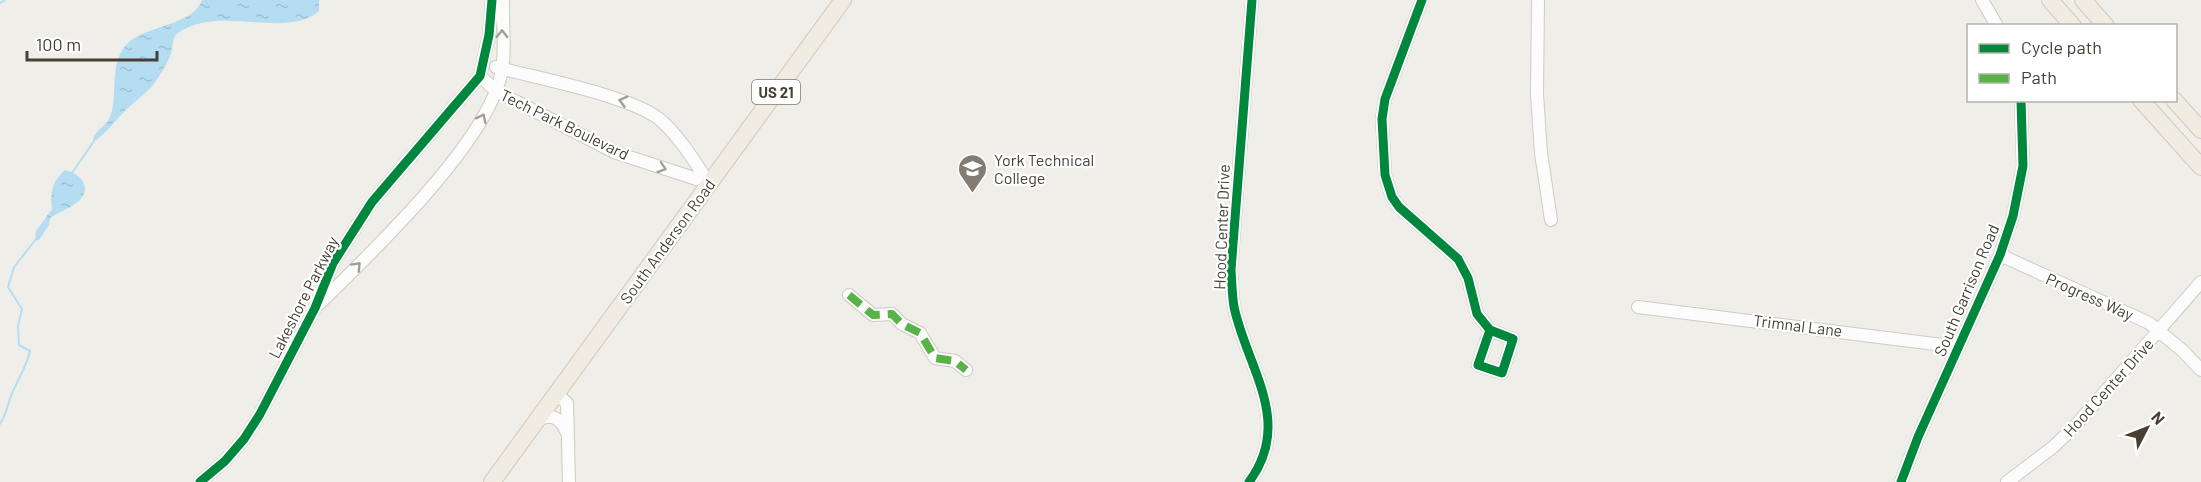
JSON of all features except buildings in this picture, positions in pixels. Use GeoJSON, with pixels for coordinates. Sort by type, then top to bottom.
{"type":"FeatureCollection","features":[{"type":"Feature","properties":{"kind":"main road","name":"South Anderson Road"},"geometry":{"type":"LineString","coordinates":[[492,482],[843,0]]}},
{"type":"Feature","properties":{"kind":"main road"},"geometry":{"type":"LineString","coordinates":[[2050,0],[2071,24]]}},
{"type":"Feature","properties":{"kind":"main road"},"geometry":{"type":"LineString","coordinates":[[2083,0],[2104,24]]}},
{"type":"Feature","properties":{"kind":"main road"},"geometry":{"type":"LineString","coordinates":[[2144,102],[2201,153]]}},
{"type":"Feature","properties":{"kind":"main road"},"geometry":{"type":"LineString","coordinates":[[2144,102],[2201,167]]}},
{"type":"Feature","properties":{"kind":"main road"},"geometry":{"type":"LineString","coordinates":[[2176,102],[2201,130]]}},
{"type":"Feature","properties":{"kind":"street","name":"Lakeshore Parkway"},"geometry":{"type":"LineString","coordinates":[[200,482],[225,461],[244,439],[315,308],[333,263],[372,202],[480,76],[484,63],[492,0]]}},
{"type":"Feature","properties":{"kind":"street","name":"Lakeshore Parkway"},"geometry":{"type":"LineString","coordinates":[[315,308],[442,175],[474,134],[496,91],[502,68],[503,0]]}},
{"type":"Feature","properties":{"kind":"street","name":"Hood Center Drive"},"geometry":{"type":"LineString","coordinates":[[1249,482],[1260,465],[1269,426],[1263,390],[1234,308],[1231,270],[1252,0]]}},
{"type":"Feature","properties":{"kind":"street"},"geometry":{"type":"LineString","coordinates":[[1422,0],[1383,109],[1385,175],[1392,196],[1399,207],[1464,268],[1473,305],[1490,330]]}},
{"type":"Feature","properties":{"kind":"street"},"geometry":{"type":"LineString","coordinates":[[1538,0],[1537,94],[1541,153],[1551,220]]}},
{"type":"Feature","properties":{"kind":"street"},"geometry":{"type":"LineString","coordinates":[[1982,0],[1996,24]]}},
{"type":"Feature","properties":{"kind":"street","name":"Tech Park Boulevard"},"geometry":{"type":"LineString","coordinates":[[484,63],[634,104],[658,118],[684,147],[709,183]]}},
{"type":"Feature","properties":{"kind":"street","name":"Tech Park Boulevard"},"geometry":{"type":"LineString","coordinates":[[480,76],[496,91],[614,152],[709,183]]}},
{"type":"Feature","properties":{"kind":"street","name":"South Garrison Road"},"geometry":{"type":"LineString","coordinates":[[1901,482],[2000,255],[2013,216],[2023,166],[2021,102]]}},
{"type":"Feature","properties":{"kind":"street","name":"Progress Way"},"geometry":{"type":"LineString","coordinates":[[2000,255],[2149,322],[2201,370]]}},
{"type":"Feature","properties":{"kind":"street","name":"Hood Center Drive"},"geometry":{"type":"LineString","coordinates":[[2007,482],[2053,447],[2075,426],[2201,282]]}},
{"type":"Feature","properties":{"kind":"street"},"geometry":{"type":"LineString","coordinates":[[849,296],[873,315],[892,314],[902,324],[920,333],[935,358],[955,361],[966,370]]}},
{"type":"Feature","properties":{"kind":"street","name":"Trimnal Lane"},"geometry":{"type":"LineString","coordinates":[[1638,307],[1959,347]]}},
{"type":"Feature","properties":{"kind":"street"},"geometry":{"type":"LineString","coordinates":[[555,393],[567,403],[569,482]]}},
{"type":"Feature","properties":{"kind":"street"},"geometry":{"type":"LineString","coordinates":[[535,421],[555,417],[563,424],[567,434]]}},
{"type":"Feature","properties":{"kind":"water"},"geometry":{"type":"Polygon","coordinates":[[[202,0],[319,0],[319,11],[305,19],[289,23],[213,21],[195,25],[178,33],[168,61],[154,83],[93,142],[97,131],[110,117],[116,69],[122,50],[137,37],[181,20],[198,8],[202,0]]]}},
{"type":"Feature","properties":{"kind":"water"},"geometry":{"type":"Polygon","coordinates":[[[65,170],[82,180],[85,187],[84,194],[75,204],[50,218],[49,225],[39,240],[35,241],[36,231],[52,209],[51,198],[55,183],[65,170]]]}},
{"type":"Feature","properties":{"kind":"waterway"},"geometry":{"type":"LineString","coordinates":[[0,3],[5,0]]}},
{"type":"Feature","properties":{"kind":"waterway"},"geometry":{"type":"LineString","coordinates":[[72,173],[94,141]]}},
{"type":"Feature","properties":{"kind":"waterway"},"geometry":{"type":"LineString","coordinates":[[0,424],[30,351],[19,345],[18,326],[22,309],[8,287],[14,267],[37,238]]}},
{"type":"Feature","properties":{"kind":"marked path"},"geometry":{"type":"LineString","coordinates":[[849,295],[873,315],[892,314],[902,324],[920,333],[935,358],[955,361],[966,370]]}},
{"type":"Feature","properties":{"kind":"cycle path"},"geometry":{"type":"LineString","coordinates":[[200,482],[225,461],[244,439],[260,414],[315,308],[333,263],[372,202],[480,76],[489,35],[492,0]]}},
{"type":"Feature","properties":{"kind":"cycle path"},"geometry":{"type":"LineString","coordinates":[[1249,482],[1262,459],[1267,438],[1267,416],[1263,394],[1234,307],[1231,270],[1252,0]]}},
{"type":"Feature","properties":{"kind":"cycle path"},"geometry":{"type":"LineString","coordinates":[[1422,0],[1385,99],[1382,119],[1385,175],[1392,197],[1399,207],[1458,259],[1468,278],[1477,314],[1490,330],[1478,365],[1502,373],[1513,339],[1490,330]]}},
{"type":"Feature","properties":{"kind":"cycle path"},"geometry":{"type":"LineString","coordinates":[[1901,482],[1918,437],[2000,255],[2013,216],[2023,166],[2021,102]]}},
{"type":"Feature","properties":{"kind":"place","name":"York Technical College"},"geometry":{"type":"Point","coordinates":[973,194]}}]}
